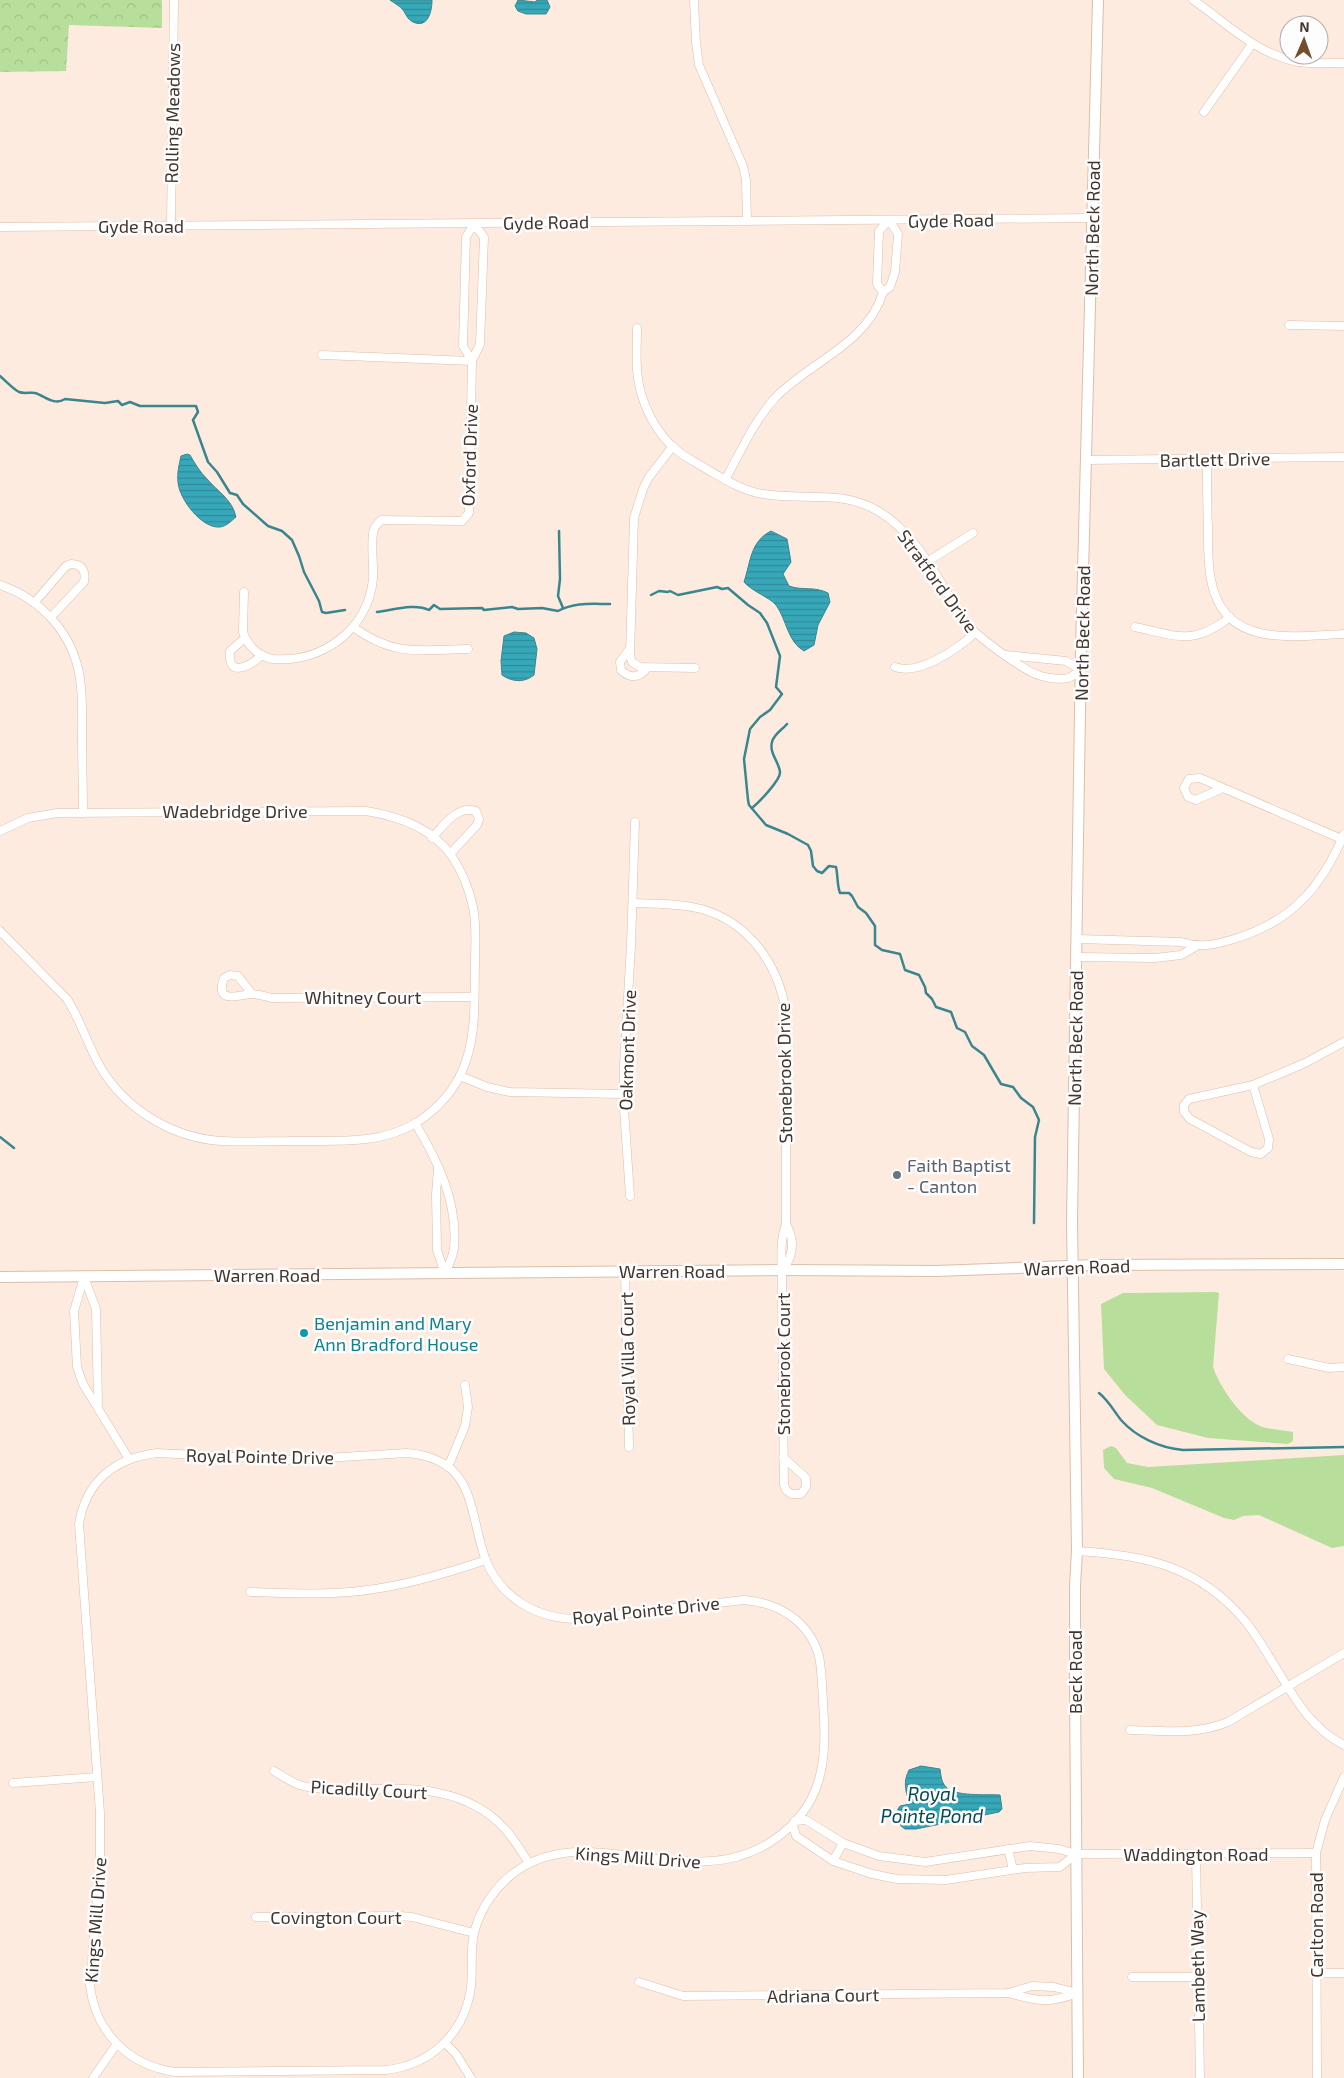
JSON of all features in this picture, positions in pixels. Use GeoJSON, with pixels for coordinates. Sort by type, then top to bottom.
{"type":"FeatureCollection","features":[{"type":"Feature","properties":{"kind":"main road","name":"North Beck Road"},"geometry":{"type":"LineString","coordinates":[[1073,1266],[1072,1220],[1081,670],[1098,0]]}},
{"type":"Feature","properties":{"kind":"main road","name":"Warren Road"},"geometry":{"type":"LineString","coordinates":[[0,1277],[625,1271],[936,1271],[1073,1266],[1344,1264]]}},
{"type":"Feature","properties":{"kind":"main road","name":"Beck Road"},"geometry":{"type":"LineString","coordinates":[[1073,1266],[1077,1552],[1075,1586],[1078,2078]]}},
{"type":"Feature","properties":{"kind":"street","name":"Rolling Meadows"},"geometry":{"type":"LineString","coordinates":[[171,226],[174,0]]}},
{"type":"Feature","properties":{"kind":"street"},"geometry":{"type":"LineString","coordinates":[[694,0],[696,44],[700,64],[743,166],[746,180],[747,221]]}},
{"type":"Feature","properties":{"kind":"street"},"geometry":{"type":"LineString","coordinates":[[1193,0],[1252,44],[1276,56],[1299,62],[1344,63]]}},
{"type":"Feature","properties":{"kind":"street"},"geometry":{"type":"LineString","coordinates":[[1204,112],[1252,44]]}},
{"type":"Feature","properties":{"kind":"street","name":"Gyde Road"},"geometry":{"type":"LineString","coordinates":[[0,227],[1092,218]]}},
{"type":"Feature","properties":{"kind":"street"},"geometry":{"type":"LineString","coordinates":[[724,480],[753,431],[775,399],[790,385],[850,340],[862,328],[879,305],[883,292],[890,287],[895,272],[898,234],[889,220],[879,231],[877,284],[883,292]]}},
{"type":"Feature","properties":{"kind":"street","name":"Oxford Drive"},"geometry":{"type":"LineString","coordinates":[[262,655],[268,658],[286,660],[307,657],[324,651],[342,639],[353,627],[369,599],[373,579],[373,530],[380,520],[462,520],[469,513],[472,360],[480,344],[484,237],[474,224],[466,237],[463,346],[472,360]]}},
{"type":"Feature","properties":{"kind":"street"},"geometry":{"type":"LineString","coordinates":[[1289,325],[1344,326]]}},
{"type":"Feature","properties":{"kind":"street","name":"Stratford Drive"},"geometry":{"type":"LineString","coordinates":[[637,328],[637,370],[640,391],[654,422],[672,446],[724,480],[743,489],[763,494],[830,496],[861,504],[892,520],[905,532],[927,562],[966,623],[975,633],[1006,654],[1041,676],[1069,678],[1081,670],[1066,661],[1006,654]]}},
{"type":"Feature","properties":{"kind":"street"},"geometry":{"type":"LineString","coordinates":[[322,355],[472,360]]}},
{"type":"Feature","properties":{"kind":"street"},"geometry":{"type":"LineString","coordinates":[[672,446],[642,489],[636,512],[633,528],[630,648],[632,662],[640,667],[695,668]]}},
{"type":"Feature","properties":{"kind":"street","name":"Bartlett Drive"},"geometry":{"type":"LineString","coordinates":[[1087,460],[1344,457]]}},
{"type":"Feature","properties":{"kind":"street"},"geometry":{"type":"LineString","coordinates":[[1207,459],[1209,576],[1216,600],[1230,618],[1248,629],[1268,635],[1344,634]]}},
{"type":"Feature","properties":{"kind":"street"},"geometry":{"type":"LineString","coordinates":[[927,562],[973,533]]}},
{"type":"Feature","properties":{"kind":"street"},"geometry":{"type":"LineString","coordinates":[[34,603],[66,566],[72,564],[81,566],[84,571],[84,582],[51,617]]}},
{"type":"Feature","properties":{"kind":"street"},"geometry":{"type":"LineString","coordinates":[[0,585],[22,594],[51,617],[69,644],[76,661],[80,678],[83,812]]}},
{"type":"Feature","properties":{"kind":"street"},"geometry":{"type":"LineString","coordinates":[[244,592],[243,632],[253,650],[262,655],[246,667],[235,666],[231,662],[230,651],[245,638]]}},
{"type":"Feature","properties":{"kind":"street"},"geometry":{"type":"LineString","coordinates":[[1135,627],[1180,637],[1214,630],[1230,618]]}},
{"type":"Feature","properties":{"kind":"street"},"geometry":{"type":"LineString","coordinates":[[353,627],[367,637],[389,647],[417,650],[468,649]]}},
{"type":"Feature","properties":{"kind":"street"},"geometry":{"type":"LineString","coordinates":[[895,667],[904,670],[937,660],[960,647],[975,633]]}},
{"type":"Feature","properties":{"kind":"street"},"geometry":{"type":"LineString","coordinates":[[630,648],[620,662],[621,670],[629,676],[635,677],[643,674],[647,668]]}},
{"type":"Feature","properties":{"kind":"street"},"geometry":{"type":"LineString","coordinates":[[1076,957],[1155,958],[1181,956],[1195,947],[1242,937],[1282,917],[1297,906],[1320,880],[1343,838],[1223,788],[1196,777],[1188,779],[1184,788],[1188,797],[1196,800],[1223,788]]}},
{"type":"Feature","properties":{"kind":"street"},"geometry":{"type":"LineString","coordinates":[[432,838],[460,810],[476,811],[479,819],[478,825],[450,854]]}},
{"type":"Feature","properties":{"kind":"street","name":"Wadebridge Drive"},"geometry":{"type":"LineString","coordinates":[[0,831],[20,821],[45,814],[83,812],[366,811],[400,819],[416,826],[450,854],[464,879],[474,909],[476,929],[472,1040],[460,1076],[441,1102],[415,1123],[390,1134],[366,1140],[230,1141],[195,1137],[161,1124],[134,1106],[110,1081],[95,1057],[79,1020],[67,999],[0,931]]}},
{"type":"Feature","properties":{"kind":"street","name":"Oakmont Drive"},"geometry":{"type":"LineString","coordinates":[[630,1196],[624,1094],[635,822]]}},
{"type":"Feature","properties":{"kind":"street","name":"Stonebrook Drive"},"geometry":{"type":"LineString","coordinates":[[633,903],[685,905],[702,909],[724,918],[754,942],[777,976],[786,1013],[786,1224],[782,1235],[783,1270]]}},
{"type":"Feature","properties":{"kind":"street"},"geometry":{"type":"LineString","coordinates":[[1077,939],[1181,942],[1195,947]]}},
{"type":"Feature","properties":{"kind":"street","name":"Whitney Court"},"geometry":{"type":"LineString","coordinates":[[252,994],[272,998],[474,997]]}},
{"type":"Feature","properties":{"kind":"street"},"geometry":{"type":"LineString","coordinates":[[1253,1085],[1269,1139],[1268,1148],[1261,1154],[1251,1152],[1190,1119],[1184,1112],[1184,1104],[1192,1097],[1253,1085],[1305,1064],[1344,1042]]}},
{"type":"Feature","properties":{"kind":"street"},"geometry":{"type":"LineString","coordinates":[[460,1076],[487,1087],[510,1092],[624,1094]]}},
{"type":"Feature","properties":{"kind":"street"},"geometry":{"type":"LineString","coordinates":[[415,1123],[438,1164],[449,1194],[453,1220],[454,1250],[445,1274]]}},
{"type":"Feature","properties":{"kind":"street"},"geometry":{"type":"LineString","coordinates":[[438,1164],[436,1194],[437,1250],[445,1274]]}},
{"type":"Feature","properties":{"kind":"street","name":"Stonebrook Court"},"geometry":{"type":"LineString","coordinates":[[783,1270],[783,1457],[784,1487],[791,1494],[801,1494],[806,1487],[806,1478],[783,1457]]}},
{"type":"Feature","properties":{"kind":"street","name":"Royal Villa Court"},"geometry":{"type":"LineString","coordinates":[[625,1271],[629,1447]]}},
{"type":"Feature","properties":{"kind":"street"},"geometry":{"type":"LineString","coordinates":[[84,1276],[96,1308],[98,1406]]}},
{"type":"Feature","properties":{"kind":"street"},"geometry":{"type":"LineString","coordinates":[[84,1276],[74,1311],[77,1367],[83,1384],[129,1459]]}},
{"type":"Feature","properties":{"kind":"street"},"geometry":{"type":"LineString","coordinates":[[1288,1358],[1329,1368],[1344,1367]]}},
{"type":"Feature","properties":{"kind":"street"},"geometry":{"type":"LineString","coordinates":[[448,1467],[465,1426],[468,1406],[465,1385]]}},
{"type":"Feature","properties":{"kind":"street","name":"Royal Pointe Drive"},"geometry":{"type":"LineString","coordinates":[[129,1459],[157,1453],[293,1460],[407,1453],[428,1456],[448,1467],[460,1478],[469,1494],[486,1560],[498,1581],[512,1598],[530,1609],[554,1617],[578,1619],[744,1600],[772,1605],[794,1618],[810,1636],[819,1657],[826,1737],[825,1756],[820,1777],[806,1807],[795,1821]]}},
{"type":"Feature","properties":{"kind":"street","name":"Kings Mill Drive"},"geometry":{"type":"LineString","coordinates":[[129,1459],[110,1469],[96,1484],[84,1503],[79,1524],[100,1846],[90,1986],[93,2005],[99,2019],[116,2045],[135,2059],[158,2069],[212,2075],[348,2074],[405,2067],[427,2057],[446,2043],[459,2025],[468,2001],[474,1933],[481,1913],[493,1893],[508,1877],[529,1863],[552,1854],[575,1851],[694,1862],[720,1861],[739,1857],[756,1850],[782,1834],[795,1821]]}},
{"type":"Feature","properties":{"kind":"street"},"geometry":{"type":"LineString","coordinates":[[1077,1552],[1116,1554],[1141,1558],[1174,1568],[1201,1582],[1224,1600],[1246,1622],[1310,1720],[1325,1734],[1344,1745]]}},
{"type":"Feature","properties":{"kind":"street"},"geometry":{"type":"LineString","coordinates":[[250,1592],[316,1594],[366,1590],[423,1579],[486,1560]]}},
{"type":"Feature","properties":{"kind":"street"},"geometry":{"type":"LineString","coordinates":[[1130,1730],[1197,1731],[1217,1727],[1344,1653]]}},
{"type":"Feature","properties":{"kind":"street","name":"Picadilly Court"},"geometry":{"type":"LineString","coordinates":[[274,1771],[297,1785],[327,1789],[411,1789],[456,1796],[478,1807],[497,1821],[512,1837],[529,1863]]}},
{"type":"Feature","properties":{"kind":"street"},"geometry":{"type":"LineString","coordinates":[[13,1783],[97,1777]]}},
{"type":"Feature","properties":{"kind":"street","name":"Carlton Road"},"geometry":{"type":"LineString","coordinates":[[1317,2078],[1316,1853],[1325,1820],[1344,1777]]}},
{"type":"Feature","properties":{"kind":"street"},"geometry":{"type":"LineString","coordinates":[[806,1807],[806,1815],[809,1821]]}},
{"type":"Feature","properties":{"kind":"street"},"geometry":{"type":"LineString","coordinates":[[796,1836],[794,1829],[795,1821],[802,1819],[809,1821]]}},
{"type":"Feature","properties":{"kind":"street","name":"Waddington Road"},"geometry":{"type":"LineString","coordinates":[[809,1821],[843,1843],[879,1856],[925,1862],[1030,1846],[1059,1849],[1076,1854],[1316,1853]]}},
{"type":"Feature","properties":{"kind":"street"},"geometry":{"type":"LineString","coordinates":[[782,1834],[786,1832],[796,1836],[833,1861],[872,1874],[921,1880],[965,1878],[1013,1869],[1060,1866],[1076,1854]]}},
{"type":"Feature","properties":{"kind":"street"},"geometry":{"type":"LineString","coordinates":[[833,1861],[843,1843]]}},
{"type":"Feature","properties":{"kind":"street"},"geometry":{"type":"LineString","coordinates":[[1008,1849],[1013,1869]]}},
{"type":"Feature","properties":{"kind":"street","name":"Lambeth Way"},"geometry":{"type":"LineString","coordinates":[[1196,1854],[1200,2078]]}},
{"type":"Feature","properties":{"kind":"street","name":"Covington Court"},"geometry":{"type":"LineString","coordinates":[[256,1917],[400,1916],[474,1933]]}},
{"type":"Feature","properties":{"kind":"street"},"geometry":{"type":"LineString","coordinates":[[1316,1973],[1344,1973]]}},
{"type":"Feature","properties":{"kind":"street"},"geometry":{"type":"LineString","coordinates":[[1132,1977],[1197,1976]]}},
{"type":"Feature","properties":{"kind":"street","name":"Adriana Court"},"geometry":{"type":"LineString","coordinates":[[640,1982],[683,1996],[1008,1993],[1032,1986],[1054,1987],[1077,1993]]}},
{"type":"Feature","properties":{"kind":"street","name":"Adriana Court"},"geometry":{"type":"LineString","coordinates":[[1008,1993],[1030,1999],[1057,2001],[1077,1993]]}},
{"type":"Feature","properties":{"kind":"street"},"geometry":{"type":"LineString","coordinates":[[446,2043],[456,2054],[471,2078]]}},
{"type":"Feature","properties":{"kind":"street"},"geometry":{"type":"LineString","coordinates":[[93,2078],[116,2045]]}},
{"type":"Feature","properties":{"kind":"green space"},"geometry":{"type":"Polygon","coordinates":[[[0,0],[162,0],[162,28],[69,25],[66,71],[0,72],[0,0]]]}},
{"type":"Feature","properties":{"kind":"green space"},"geometry":{"type":"Polygon","coordinates":[[[1123,1293],[1219,1293],[1213,1367],[1216,1375],[1227,1394],[1241,1412],[1257,1425],[1293,1432],[1293,1441],[1288,1444],[1208,1438],[1157,1425],[1125,1395],[1104,1369],[1101,1304],[1123,1293]]]}},
{"type":"Feature","properties":{"kind":"green space"},"geometry":{"type":"Polygon","coordinates":[[[1111,1446],[1116,1448],[1127,1463],[1148,1467],[1344,1455],[1344,1546],[1332,1548],[1259,1515],[1243,1516],[1234,1520],[1224,1518],[1152,1488],[1114,1479],[1104,1468],[1103,1450],[1111,1446]]]}},
{"type":"Feature","properties":{"kind":"water"},"geometry":{"type":"Polygon","coordinates":[[[390,0],[432,0],[430,14],[426,21],[418,24],[408,18],[402,9],[390,0]]]}},
{"type":"Feature","properties":{"kind":"water"},"geometry":{"type":"Polygon","coordinates":[[[518,0],[535,2],[537,0],[547,0],[550,7],[546,14],[526,14],[518,11],[515,6],[518,0]]]}},
{"type":"Feature","properties":{"kind":"water"},"geometry":{"type":"Polygon","coordinates":[[[190,455],[202,474],[231,505],[236,517],[227,524],[220,527],[206,523],[193,512],[182,496],[179,489],[178,472],[181,456],[190,455]]]}},
{"type":"Feature","properties":{"kind":"water"},"geometry":{"type":"Polygon","coordinates":[[[771,531],[787,539],[791,562],[783,574],[789,586],[828,593],[830,602],[818,625],[814,645],[804,651],[794,642],[776,605],[744,582],[755,546],[764,535],[771,531]]]}},
{"type":"Feature","properties":{"kind":"water"},"geometry":{"type":"Polygon","coordinates":[[[514,632],[526,633],[534,638],[537,649],[534,675],[530,678],[514,680],[502,675],[501,661],[504,636],[514,632]]]}},
{"type":"Feature","properties":{"kind":"water","name":"Royal Pointe Pond"},"geometry":{"type":"Polygon","coordinates":[[[921,1766],[940,1769],[943,1783],[950,1790],[964,1794],[1000,1795],[1002,1809],[999,1812],[916,1829],[905,1829],[900,1825],[896,1816],[900,1806],[910,1804],[911,1800],[907,1796],[905,1786],[909,1770],[921,1766]]]}},
{"type":"Feature","properties":{"kind":"waterway"},"geometry":{"type":"LineString","coordinates":[[0,376],[19,392],[35,393],[53,401],[65,399],[105,403],[118,401],[122,405],[130,402],[140,406],[196,406],[198,412],[193,420],[208,462],[217,472],[230,493],[237,495],[243,504],[268,526],[282,531],[292,540],[322,612],[345,610]]}},
{"type":"Feature","properties":{"kind":"waterway"},"geometry":{"type":"LineString","coordinates":[[559,531],[560,579],[558,596],[563,608]]}},
{"type":"Feature","properties":{"kind":"waterway"},"geometry":{"type":"LineString","coordinates":[[651,595],[659,591],[670,591],[678,595],[717,587],[722,589],[728,588],[760,613],[767,623],[780,656],[776,687],[782,694],[770,710],[760,717],[750,729],[744,759],[749,805],[766,825],[808,845],[811,851],[813,866],[817,871],[822,873],[829,866],[836,867],[840,893],[849,893],[858,907],[866,913],[875,926],[875,945],[882,950],[900,954],[905,970],[919,975],[926,993],[936,1007],[951,1012],[957,1028],[965,1032],[972,1046],[984,1055],[1001,1084],[1013,1087],[1021,1098],[1033,1107],[1039,1120],[1035,1137],[1034,1223]]}},
{"type":"Feature","properties":{"kind":"waterway"},"geometry":{"type":"LineString","coordinates":[[377,612],[411,607],[429,610],[434,605],[440,609],[482,608],[484,610],[512,607],[518,609],[542,608],[558,611],[577,605],[610,604]]}},
{"type":"Feature","properties":{"kind":"waterway"},"geometry":{"type":"LineString","coordinates":[[752,808],[769,791],[779,776],[779,768],[771,746],[776,734],[787,724]]}},
{"type":"Feature","properties":{"kind":"waterway"},"geometry":{"type":"LineString","coordinates":[[0,1137],[14,1148]]}},
{"type":"Feature","properties":{"kind":"waterway"},"geometry":{"type":"LineString","coordinates":[[1099,1393],[1121,1420],[1134,1432],[1149,1441],[1174,1449],[1344,1447]]}},
{"type":"Feature","properties":{"kind":"place","name":"Faith Baptist - Canton"},"geometry":{"type":"Point","coordinates":[897,1175]}},
{"type":"Feature","properties":{"kind":"place","name":"Benjamin and Mary Ann Bradford House"},"geometry":{"type":"Point","coordinates":[304,1333]}}]}
